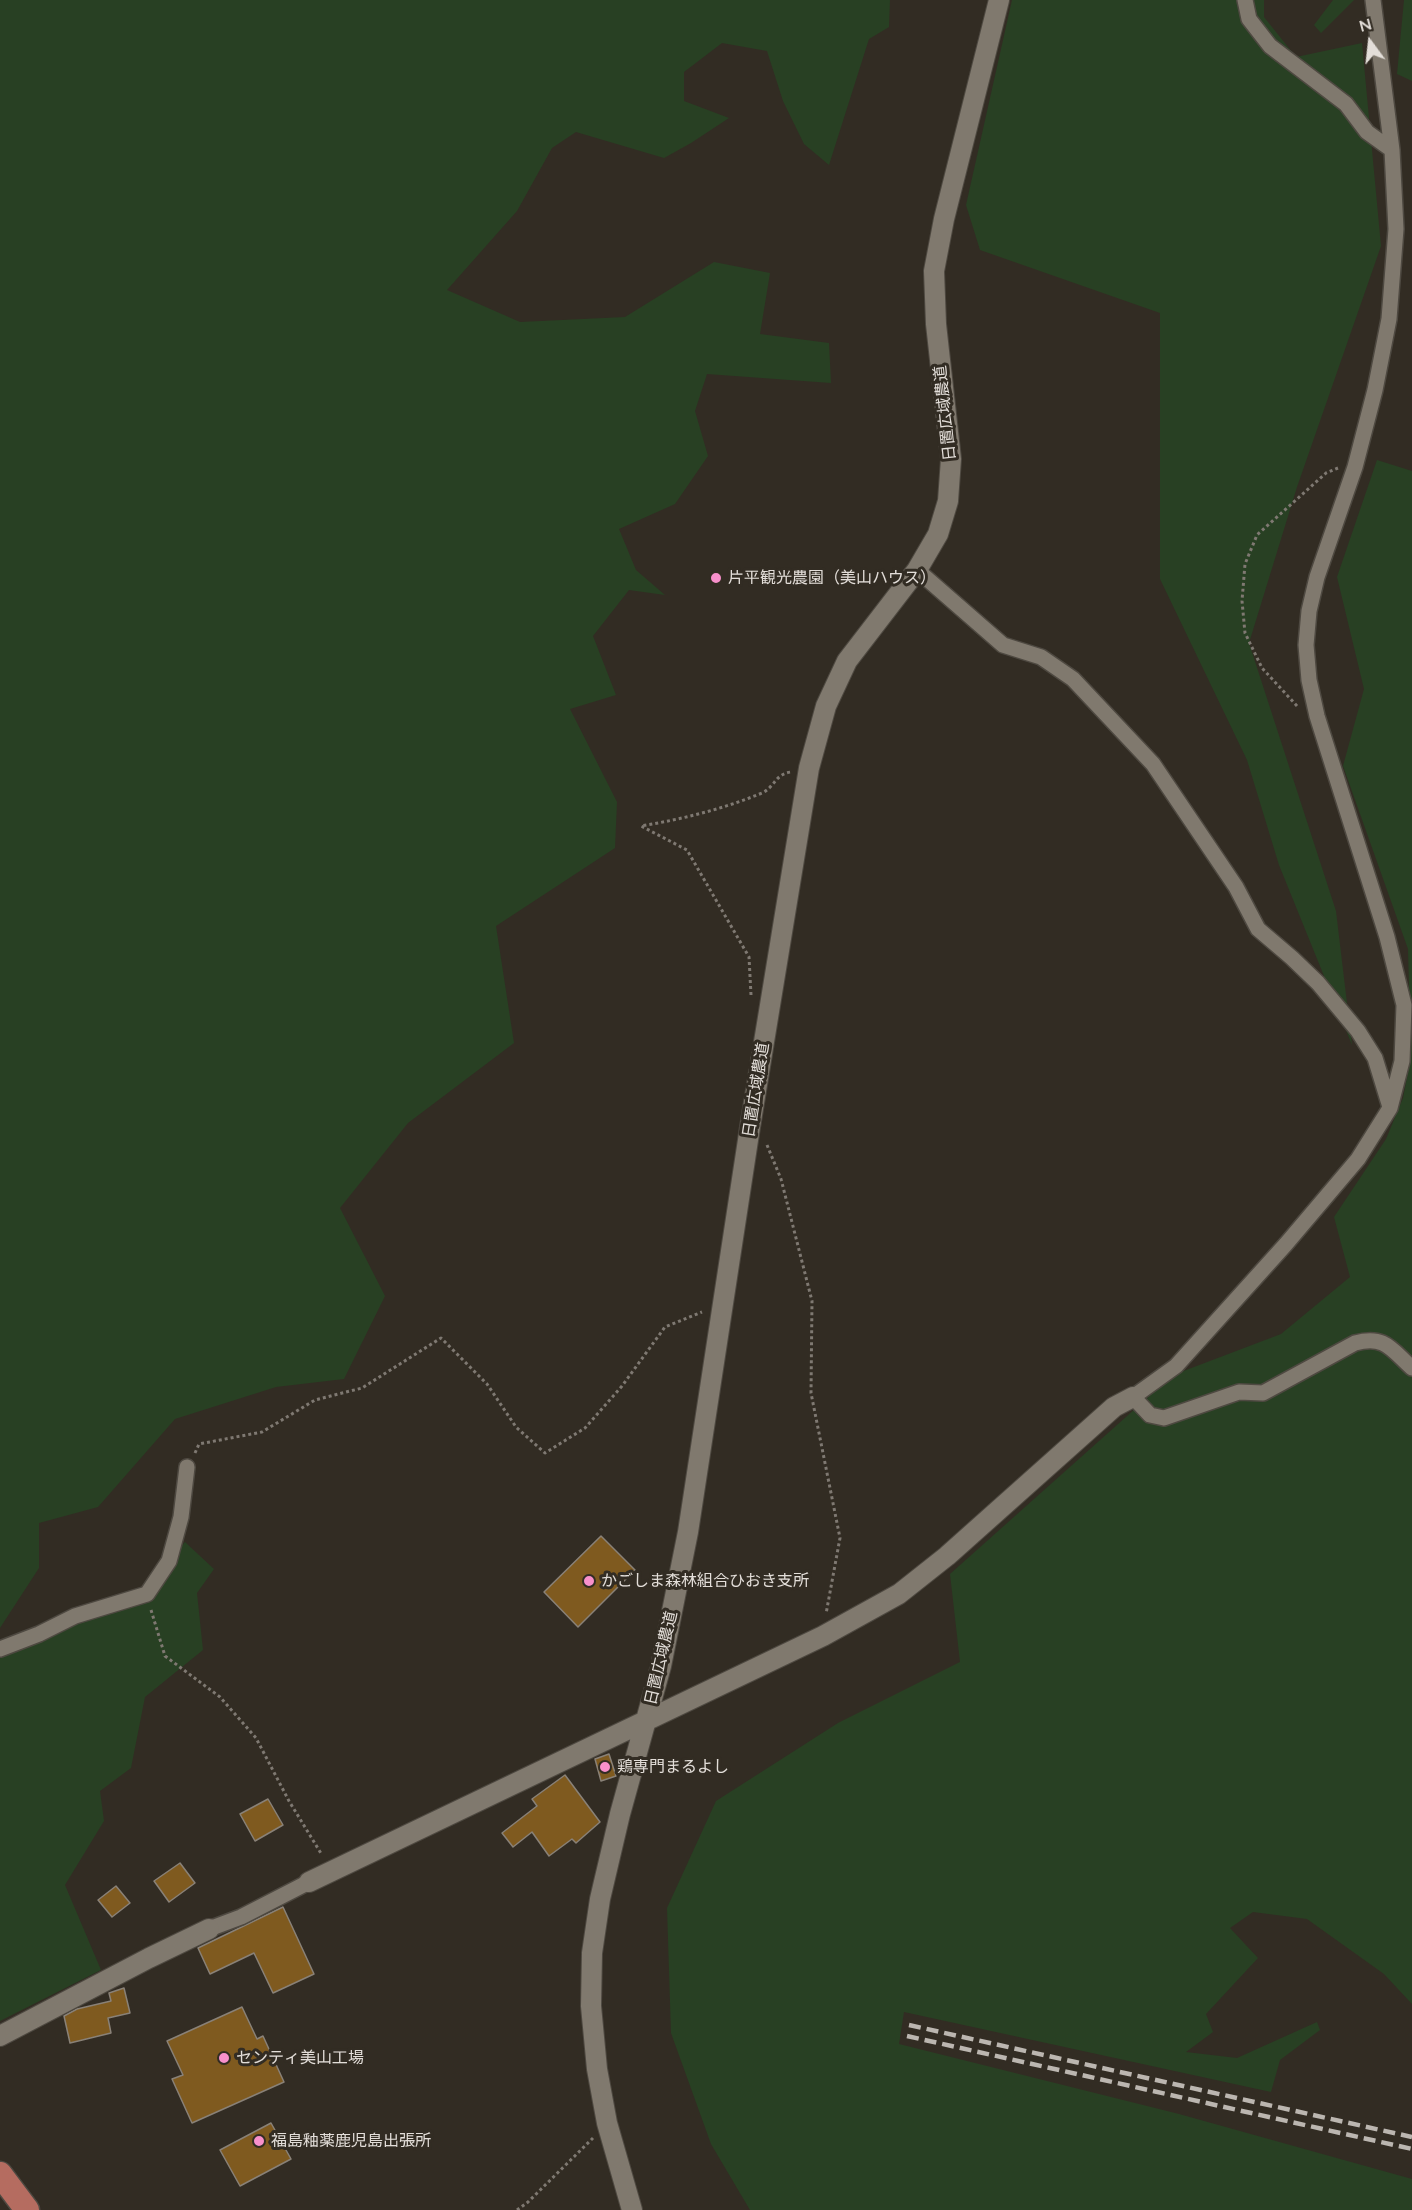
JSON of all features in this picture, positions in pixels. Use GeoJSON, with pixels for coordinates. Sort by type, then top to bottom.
{"type":"FeatureCollection","features":[{"type":"Feature","properties":{"kind":"main road"},"geometry":{"type":"LineString","coordinates":[[0,2174],[27,2210]]}},
{"type":"Feature","properties":{"kind":"street","name":"日置広域農道"},"geometry":{"type":"LineString","coordinates":[[632,2210],[607,2124],[597,2069],[591,2006],[592,1953],[600,1899],[612,1846],[661,1666],[688,1533],[750,1127],[809,768],[826,706],[847,662],[916,570],[938,534],[948,501],[951,459],[936,324],[934,271],[944,219],[999,0]]}},
{"type":"Feature","properties":{"kind":"street"},"geometry":{"type":"LineString","coordinates":[[1245,0],[1249,19],[1270,46],[1346,104],[1367,132],[1392,150]]}},
{"type":"Feature","properties":{"kind":"street"},"geometry":{"type":"LineString","coordinates":[[0,2036],[209,1929],[240,1917],[823,1636],[899,1594],[947,1556],[1114,1407],[1133,1397],[1176,1366],[1358,1159],[1390,1108],[1402,1061],[1404,1005],[1387,937],[1317,716],[1309,680],[1306,645],[1309,611],[1317,577],[1355,467],[1375,390],[1389,319],[1396,229],[1392,150],[1373,0]]}},
{"type":"Feature","properties":{"kind":"street"},"geometry":{"type":"LineString","coordinates":[[916,570],[1003,645],[1041,657],[1073,679],[1153,765],[1236,887],[1258,929],[1292,957],[1318,983],[1358,1031],[1375,1058],[1390,1108]]}},
{"type":"Feature","properties":{"kind":"street"},"geometry":{"type":"LineString","coordinates":[[1133,1397],[1150,1415],[1164,1418],[1239,1392],[1263,1393],[1355,1343],[1370,1339],[1384,1343],[1412,1368]]}},
{"type":"Feature","properties":{"kind":"street"},"geometry":{"type":"LineString","coordinates":[[0,1649],[39,1634],[75,1616],[147,1594],[169,1561],[181,1517],[187,1467]]}},
{"type":"Feature","properties":{"kind":"path"},"geometry":{"type":"LineString","coordinates":[[1317,716],[1300,708],[1262,668],[1245,633],[1242,601],[1245,564],[1257,535],[1326,473],[1340,467],[1355,467]]}},
{"type":"Feature","properties":{"kind":"path"},"geometry":{"type":"LineString","coordinates":[[752,1001],[748,957],[687,850],[641,826],[699,816],[766,792],[782,773],[809,768]]}},
{"type":"Feature","properties":{"kind":"path"},"geometry":{"type":"LineString","coordinates":[[750,1127],[766,1143],[781,1179],[812,1301],[812,1393],[840,1538],[823,1636]]}},
{"type":"Feature","properties":{"kind":"path"},"geometry":{"type":"LineString","coordinates":[[187,1467],[199,1444],[262,1432],[315,1400],[362,1388],[441,1338],[487,1384],[516,1427],[545,1453],[585,1428],[622,1386],[665,1327],[723,1304]]}},
{"type":"Feature","properties":{"kind":"path"},"geometry":{"type":"LineString","coordinates":[[147,1594],[165,1656],[219,1697],[256,1738],[289,1801],[332,1871]]}},
{"type":"Feature","properties":{"kind":"path"},"geometry":{"type":"LineString","coordinates":[[517,2210],[528,2202],[607,2124]]}},
{"type":"Feature","properties":{"kind":"green space"},"geometry":{"type":"Polygon","coordinates":[[[0,0],[890,0],[889,27],[869,39],[829,165],[804,144],[783,101],[767,51],[722,43],[684,72],[684,101],[729,118],[664,158],[576,132],[552,148],[517,211],[447,290],[520,322],[625,317],[714,262],[770,273],[760,334],[829,343],[831,383],[707,374],[695,411],[708,456],[675,504],[619,529],[636,570],[665,595],[629,590],[593,636],[616,695],[570,709],[617,802],[615,848],[496,926],[514,1043],[408,1123],[340,1208],[385,1296],[344,1379],[276,1387],[175,1419],[98,1507],[39,1523],[39,1568],[0,1628],[0,0]]]}},
{"type":"Feature","properties":{"kind":"green space"},"geometry":{"type":"Polygon","coordinates":[[[1012,0],[1264,0],[1264,17],[1296,57],[1362,43],[1381,246],[1297,487],[1249,643],[1336,911],[1352,1045],[1279,865],[1247,760],[1160,579],[1160,313],[980,250],[966,205],[1012,0]]]}},
{"type":"Feature","properties":{"kind":"green space"},"geometry":{"type":"Polygon","coordinates":[[[1333,0],[1354,0],[1321,33],[1314,25],[1333,0]]]}},
{"type":"Feature","properties":{"kind":"green space"},"geometry":{"type":"Polygon","coordinates":[[[1404,0],[1412,0],[1412,81],[1397,74],[1404,0]]]}},
{"type":"Feature","properties":{"kind":"green space"},"geometry":{"type":"Polygon","coordinates":[[[1377,460],[1412,471],[1412,2004],[1384,1974],[1307,1919],[1253,1912],[1230,1928],[1258,1958],[1206,2014],[1213,2032],[1186,2052],[1237,2058],[1317,2022],[1320,2030],[1280,2060],[1271,2092],[904,2012],[899,2044],[1179,2114],[1412,2179],[1412,2210],[750,2210],[711,2144],[671,2033],[667,1908],[716,1801],[838,1723],[960,1662],[950,1574],[1173,1375],[1281,1334],[1350,1277],[1334,1217],[1386,1139],[1403,1098],[1411,1057],[1408,949],[1343,766],[1364,689],[1337,577],[1377,460]]]}},
{"type":"Feature","properties":{"kind":"green space"},"geometry":{"type":"Polygon","coordinates":[[[185,1542],[214,1569],[197,1593],[203,1650],[145,1697],[131,1768],[100,1791],[104,1821],[65,1885],[101,1970],[0,2021],[0,1641],[14,1652],[139,1592],[185,1542]]]}},
{"type":"Feature","properties":{"kind":"building","name":"かごしま森林組合ひおき支所"},"geometry":{"type":"Polygon","coordinates":[[[601,1536],[635,1570],[578,1627],[544,1592],[601,1536]]]}},
{"type":"Feature","properties":{"kind":"building","name":"鶏専門まるよし"},"geometry":{"type":"Polygon","coordinates":[[[609,1754],[616,1776],[601,1781],[595,1759],[609,1754]]]}},
{"type":"Feature","properties":{"kind":"building"},"geometry":{"type":"Polygon","coordinates":[[[565,1775],[600,1822],[576,1843],[572,1839],[549,1856],[532,1832],[513,1847],[502,1833],[537,1806],[532,1799],[565,1775]]]}},
{"type":"Feature","properties":{"kind":"building"},"geometry":{"type":"Polygon","coordinates":[[[268,1799],[283,1825],[255,1841],[240,1814],[268,1799]]]}},
{"type":"Feature","properties":{"kind":"building"},"geometry":{"type":"Polygon","coordinates":[[[180,1863],[195,1883],[169,1902],[154,1881],[180,1863]]]}},
{"type":"Feature","properties":{"kind":"building"},"geometry":{"type":"Polygon","coordinates":[[[116,1886],[130,1903],[112,1917],[98,1900],[116,1886]]]}},
{"type":"Feature","properties":{"kind":"building"},"geometry":{"type":"Polygon","coordinates":[[[283,1907],[314,1974],[273,1993],[254,1953],[210,1974],[198,1948],[283,1907]]]}},
{"type":"Feature","properties":{"kind":"building"},"geometry":{"type":"Polygon","coordinates":[[[124,1988],[130,2013],[108,2018],[111,2033],[70,2043],[64,2016],[77,2009],[111,2001],[109,1993],[124,1988]]]}},
{"type":"Feature","properties":{"kind":"building","name":"センティ美山工場"},"geometry":{"type":"Polygon","coordinates":[[[242,2007],[257,2039],[263,2036],[284,2082],[192,2123],[172,2079],[183,2075],[167,2041],[242,2007]]]}},
{"type":"Feature","properties":{"kind":"building","name":"福島釉薬鹿児島出張所"},"geometry":{"type":"Polygon","coordinates":[[[271,2123],[291,2159],[240,2186],[220,2150],[271,2123]]]}},
{"type":"Feature","properties":{"kind":"railway"},"geometry":{"type":"LineString","coordinates":[[909,2025],[1412,2137]]}},
{"type":"Feature","properties":{"kind":"railway"},"geometry":{"type":"LineString","coordinates":[[907,2036],[1412,2149]]}},
{"type":"Feature","properties":{"kind":"place","name":"片平観光農園（美山ハウス）"},"geometry":{"type":"Point","coordinates":[716,578]}},
{"type":"Feature","properties":{"kind":"place","name":"かごしま森林組合ひおき支所"},"geometry":{"type":"Point","coordinates":[589,1581]}},
{"type":"Feature","properties":{"kind":"place","name":"鶏専門まるよし"},"geometry":{"type":"Point","coordinates":[605,1767]}},
{"type":"Feature","properties":{"kind":"place","name":"センティ美山工場"},"geometry":{"type":"Point","coordinates":[224,2058]}},
{"type":"Feature","properties":{"kind":"place","name":"福島釉薬鹿児島出張所"},"geometry":{"type":"Point","coordinates":[259,2141]}}]}
